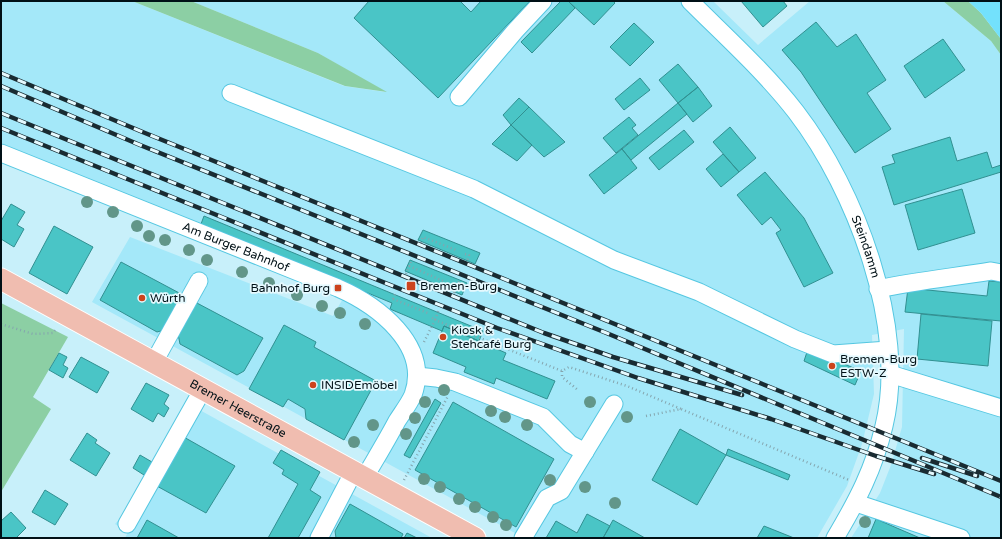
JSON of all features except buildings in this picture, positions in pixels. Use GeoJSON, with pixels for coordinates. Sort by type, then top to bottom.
{"type":"FeatureCollection","features":[{"type":"Feature","properties":{"kind":"main road","name":"Bremer Heerstraße"},"geometry":{"type":"LineString","coordinates":[[1,279],[475,538]]}},
{"type":"Feature","properties":{"kind":"street"},"geometry":{"type":"LineString","coordinates":[[459,96],[515,31],[544,1]]}},
{"type":"Feature","properties":{"kind":"street","name":"Steindamm"},"geometry":{"type":"LineString","coordinates":[[690,1],[763,73],[796,112],[822,150],[855,215],[878,289],[886,323],[890,374],[884,425],[876,456],[864,487],[835,538]]}},
{"type":"Feature","properties":{"kind":"street"},"geometry":{"type":"LineString","coordinates":[[231,93],[474,189],[614,260],[699,292],[795,339],[833,354],[888,350]]}},
{"type":"Feature","properties":{"kind":"street","name":"Am Burger Bahnhof"},"geometry":{"type":"LineString","coordinates":[[1,153],[348,292],[378,311],[399,332],[410,349],[417,376],[412,395],[319,538]]}},
{"type":"Feature","properties":{"kind":"street"},"geometry":{"type":"LineString","coordinates":[[878,289],[905,283],[930,281],[991,271],[1001,273]]}},
{"type":"Feature","properties":{"kind":"street"},"geometry":{"type":"LineString","coordinates":[[154,362],[199,281]]}},
{"type":"Feature","properties":{"kind":"street"},"geometry":{"type":"LineString","coordinates":[[890,374],[1001,408]]}},
{"type":"Feature","properties":{"kind":"street"},"geometry":{"type":"LineString","coordinates":[[417,376],[455,382],[544,417],[570,444],[585,452]]}},
{"type":"Feature","properties":{"kind":"street"},"geometry":{"type":"LineString","coordinates":[[127,524],[203,389]]}},
{"type":"Feature","properties":{"kind":"street"},"geometry":{"type":"LineString","coordinates":[[523,538],[547,498],[561,491],[614,404]]}},
{"type":"Feature","properties":{"kind":"street"},"geometry":{"type":"LineString","coordinates":[[856,503],[961,538]]}},
{"type":"Feature","properties":{"kind":"path"},"geometry":{"type":"LineString","coordinates":[[421,243],[423,237],[456,250]]}},
{"type":"Feature","properties":{"kind":"path"},"geometry":{"type":"LineString","coordinates":[[465,254],[469,255],[467,261]]}},
{"type":"Feature","properties":{"kind":"path"},"geometry":{"type":"LineString","coordinates":[[406,274],[412,260]]}},
{"type":"Feature","properties":{"kind":"path"},"geometry":{"type":"LineString","coordinates":[[409,266],[443,281]]}},
{"type":"Feature","properties":{"kind":"path"},"geometry":{"type":"LineString","coordinates":[[454,293],[460,279]]}},
{"type":"Feature","properties":{"kind":"path"},"geometry":{"type":"LineString","coordinates":[[452,284],[457,286]]}},
{"type":"Feature","properties":{"kind":"path"},"geometry":{"type":"LineString","coordinates":[[396,292],[393,299],[430,314]]}},
{"type":"Feature","properties":{"kind":"path"},"geometry":{"type":"LineString","coordinates":[[410,349],[426,341],[433,319],[439,309]]}},
{"type":"Feature","properties":{"kind":"path"},"geometry":{"type":"LineString","coordinates":[[1,324],[33,334],[53,333],[69,316]]}},
{"type":"Feature","properties":{"kind":"path"},"geometry":{"type":"LineString","coordinates":[[433,319],[562,371]]}},
{"type":"Feature","properties":{"kind":"path"},"geometry":{"type":"LineString","coordinates":[[562,371],[569,367],[627,386],[864,487]]}},
{"type":"Feature","properties":{"kind":"path"},"geometry":{"type":"LineString","coordinates":[[562,371],[562,377],[578,390]]}},
{"type":"Feature","properties":{"kind":"path"},"geometry":{"type":"LineString","coordinates":[[396,494],[455,382]]}},
{"type":"Feature","properties":{"kind":"path"},"geometry":{"type":"LineString","coordinates":[[646,416],[681,409]]}},
{"type":"Feature","properties":{"kind":"shaded area"},"geometry":{"type":"Polygon","coordinates":[[[1,1],[132,1],[344,86],[385,92],[318,53],[191,1],[715,1],[714,2],[758,45],[810,1],[943,1],[991,41],[1001,55],[1001,538],[851,538],[880,493],[891,465],[902,427],[904,329],[872,335],[874,394],[862,444],[847,486],[817,538],[524,538],[92,302],[130,237],[333,316],[349,288],[1,143],[1,1]]]}},
{"type":"Feature","properties":{"kind":"shaded area"},"geometry":{"type":"Polygon","coordinates":[[[968,1],[1001,1],[1001,39],[981,13],[968,1]]]}},
{"type":"Feature","properties":{"kind":"shaded area"},"geometry":{"type":"Polygon","coordinates":[[[187,403],[432,538],[125,538],[128,532],[115,524],[126,512],[187,403]]]}},
{"type":"Feature","properties":{"kind":"green space"},"geometry":{"type":"Polygon","coordinates":[[[132,1],[191,1],[318,53],[387,92],[345,86],[132,1]]]}},
{"type":"Feature","properties":{"kind":"green space"},"geometry":{"type":"Polygon","coordinates":[[[943,1],[968,1],[981,13],[1001,39],[1001,55],[991,41],[943,1]]]}},
{"type":"Feature","properties":{"kind":"green space"},"geometry":{"type":"Polygon","coordinates":[[[1,303],[68,337],[33,397],[51,409],[1,492],[1,303]]]}},
{"type":"Feature","properties":{"kind":"railway"},"geometry":{"type":"LineString","coordinates":[[1,73],[1001,481]]}},
{"type":"Feature","properties":{"kind":"railway"},"geometry":{"type":"LineString","coordinates":[[1,86],[140,145],[604,332],[1001,497]]}},
{"type":"Feature","properties":{"kind":"railway"},"geometry":{"type":"LineString","coordinates":[[1,113],[544,333],[613,357],[742,395]]}},
{"type":"Feature","properties":{"kind":"railway"},"geometry":{"type":"LineString","coordinates":[[1,128],[497,328],[638,378],[771,419],[876,456],[934,474]]}},
{"type":"Feature","properties":{"kind":"railway"},"geometry":{"type":"LineString","coordinates":[[922,458],[977,476]]}},
{"type":"Feature","properties":{"kind":"place","name":"Bremen-Burg"},"geometry":{"type":"Point","coordinates":[411,286]}},
{"type":"Feature","properties":{"kind":"place","name":"Bahnhof Burg"},"geometry":{"type":"Point","coordinates":[338,288]}},
{"type":"Feature","properties":{"kind":"place","name":"Würth"},"geometry":{"type":"Point","coordinates":[142,298]}},
{"type":"Feature","properties":{"kind":"place","name":"Kiosk & Stehcafé Burg"},"geometry":{"type":"Point","coordinates":[443,337]}},
{"type":"Feature","properties":{"kind":"place","name":"Bremen-Burg ESTW-Z"},"geometry":{"type":"Point","coordinates":[832,366]}},
{"type":"Feature","properties":{"kind":"place","name":"INSIDEmöbel"},"geometry":{"type":"Point","coordinates":[313,385]}}]}
